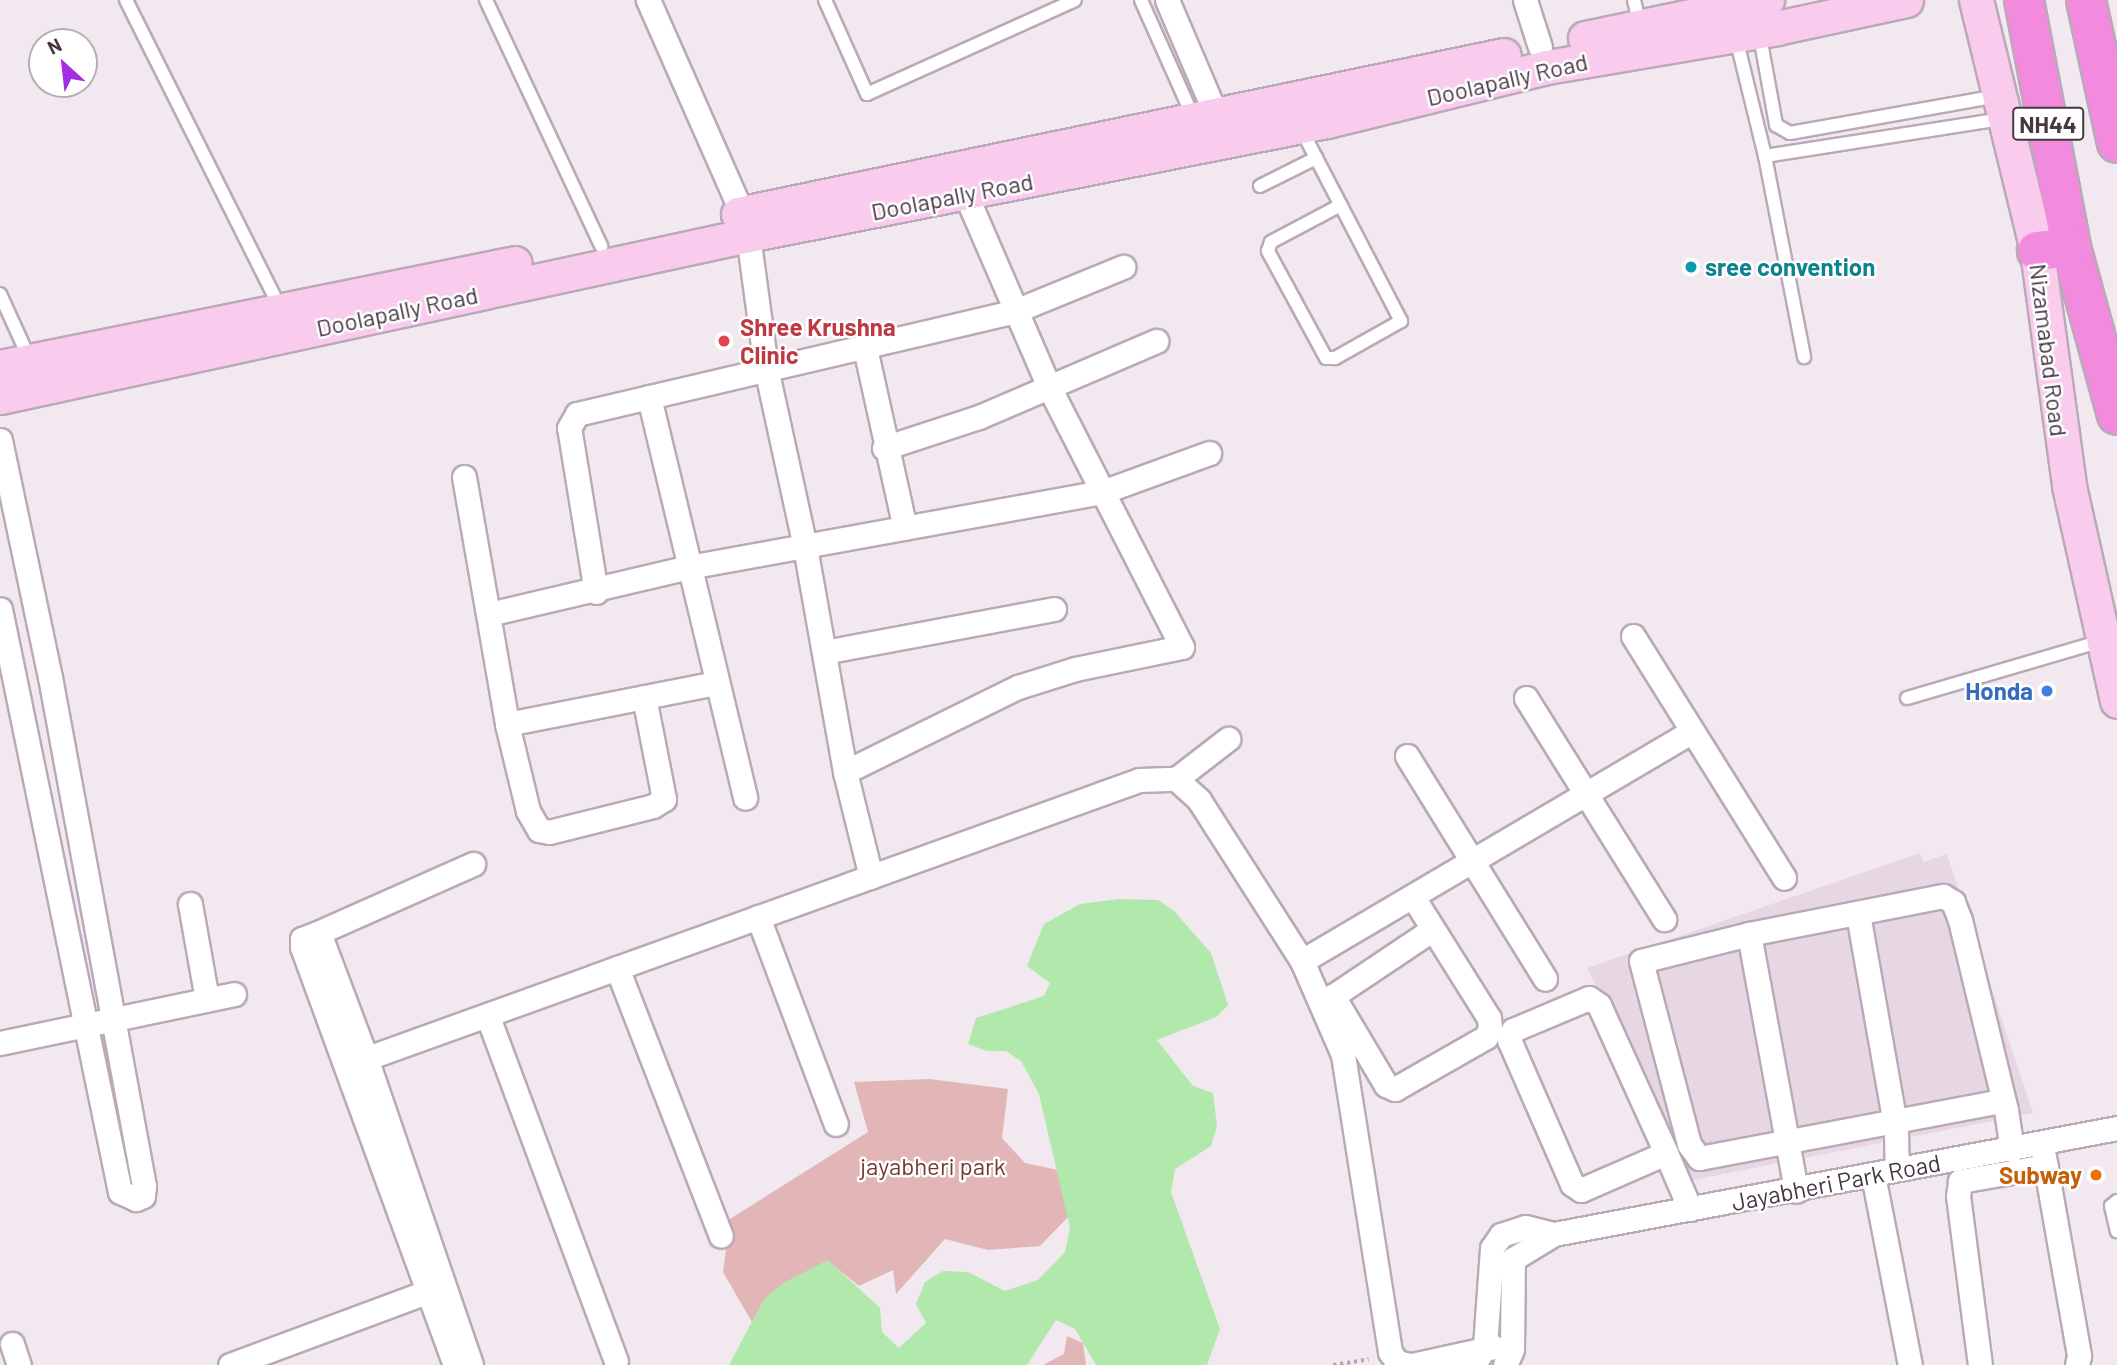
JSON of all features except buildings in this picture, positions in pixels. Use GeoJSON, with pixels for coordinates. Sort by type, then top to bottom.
{"type":"FeatureCollection","features":[{"type":"Feature","properties":{"kind":"highway","name":"Nizamabad Road"},"geometry":{"type":"LineString","coordinates":[[2024,0],[2054,249],[2117,415]]}},
{"type":"Feature","properties":{"kind":"highway","name":"NH44"},"geometry":{"type":"LineString","coordinates":[[2086,0],[2117,144]]}},
{"type":"Feature","properties":{"kind":"main road","name":"Doolapally Road"},"geometry":{"type":"LineString","coordinates":[[15,363],[285,321],[745,224],[1541,47],[1637,13],[1739,15],[1906,0]]}},
{"type":"Feature","properties":{"kind":"main road","name":"Nizamabad Road"},"geometry":{"type":"LineString","coordinates":[[1976,0],[2001,107],[2054,249],[2059,433],[2117,701]]}},
{"type":"Feature","properties":{"kind":"main road","name":"Doolapally Road"},"geometry":{"type":"LineString","coordinates":[[0,397],[285,321],[601,246],[966,195],[1300,127],[1547,67],[1739,15]]}},
{"type":"Feature","properties":{"kind":"street"},"geometry":{"type":"LineString","coordinates":[[648,0],[745,224],[766,368],[805,547],[845,772],[871,877]]}},
{"type":"Feature","properties":{"kind":"street"},"geometry":{"type":"LineString","coordinates":[[1167,0],[1206,120]]}},
{"type":"Feature","properties":{"kind":"street"},"geometry":{"type":"LineString","coordinates":[[1525,0],[1541,47]]}},
{"type":"Feature","properties":{"kind":"street"},"geometry":{"type":"LineString","coordinates":[[845,772],[1018,687],[1076,669],[1182,647],[1049,387],[966,195]]}},
{"type":"Feature","properties":{"kind":"street"},"geometry":{"type":"LineString","coordinates":[[596,592],[570,423],[578,414],[1015,311],[1123,267]]}},
{"type":"Feature","properties":{"kind":"street"},"geometry":{"type":"LineString","coordinates":[[884,448],[979,417],[1156,341]]}},
{"type":"Feature","properties":{"kind":"street"},"geometry":{"type":"LineString","coordinates":[[865,348],[884,448],[905,528]]}},
{"type":"Feature","properties":{"kind":"street"},"geometry":{"type":"LineString","coordinates":[[649,397],[745,798]]}},
{"type":"Feature","properties":{"kind":"street"},"geometry":{"type":"LineString","coordinates":[[0,440],[36,613],[111,1023],[144,1186],[143,1196],[136,1199],[120,1192],[83,1028],[1,615],[36,613]]}},
{"type":"Feature","properties":{"kind":"street"},"geometry":{"type":"LineString","coordinates":[[489,614],[596,592],[689,567],[1102,492],[1209,453]]}},
{"type":"Feature","properties":{"kind":"street"},"geometry":{"type":"LineString","coordinates":[[464,477],[507,724],[528,811],[539,830],[549,832],[653,806],[664,799],[644,697]]}},
{"type":"Feature","properties":{"kind":"street"},"geometry":{"type":"LineString","coordinates":[[824,652],[1054,609]]}},
{"type":"Feature","properties":{"kind":"street"},"geometry":{"type":"LineString","coordinates":[[1633,636],[1690,732],[1784,878]]}},
{"type":"Feature","properties":{"kind":"street"},"geometry":{"type":"LineString","coordinates":[[507,724],[716,683]]}},
{"type":"Feature","properties":{"kind":"street"},"geometry":{"type":"LineString","coordinates":[[1526,698],[1664,919]]}},
{"type":"Feature","properties":{"kind":"street"},"geometry":{"type":"LineString","coordinates":[[1302,961],[1690,732]]}},
{"type":"Feature","properties":{"kind":"street"},"geometry":{"type":"LineString","coordinates":[[357,1062],[488,1017],[1139,780],[1176,779],[1228,739]]}},
{"type":"Feature","properties":{"kind":"street"},"geometry":{"type":"LineString","coordinates":[[1407,756],[1545,979]]}},
{"type":"Feature","properties":{"kind":"street"},"geometry":{"type":"LineString","coordinates":[[1176,779],[1199,800],[1302,961],[1341,1030],[1386,1085],[1395,1089],[1486,1037],[1489,1018],[1413,897]]}},
{"type":"Feature","properties":{"kind":"street"},"geometry":{"type":"LineString","coordinates":[[455,1365],[436,1289],[357,1062],[301,943],[315,934],[473,864]]}},
{"type":"Feature","properties":{"kind":"street"},"geometry":{"type":"LineString","coordinates":[[53,876],[85,871]]}},
{"type":"Feature","properties":{"kind":"street"},"geometry":{"type":"LineString","coordinates":[[2001,1101],[1893,1120],[1711,1158],[1699,1158],[1692,1152],[1641,970],[1646,958],[1749,934],[1942,896],[1952,902],[2001,1101],[2012,1150]]}},
{"type":"Feature","properties":{"kind":"street"},"geometry":{"type":"LineString","coordinates":[[190,904],[207,999]]}},
{"type":"Feature","properties":{"kind":"street"},"geometry":{"type":"LineString","coordinates":[[1858,914],[1893,1120],[1897,1169]]}},
{"type":"Feature","properties":{"kind":"street"},"geometry":{"type":"LineString","coordinates":[[758,917],[836,1124]]}},
{"type":"Feature","properties":{"kind":"street"},"geometry":{"type":"LineString","coordinates":[[1433,929],[1336,990],[1334,1003],[1353,1101],[1390,1352],[1397,1362],[1411,1365],[1479,1356],[1509,1357]]}},
{"type":"Feature","properties":{"kind":"street"},"geometry":{"type":"LineString","coordinates":[[1749,934],[1796,1191]]}},
{"type":"Feature","properties":{"kind":"street"},"geometry":{"type":"LineString","coordinates":[[617,968],[721,1236]]}},
{"type":"Feature","properties":{"kind":"street"},"geometry":{"type":"LineString","coordinates":[[0,1043],[111,1023],[234,994]]}},
{"type":"Feature","properties":{"kind":"street"},"geometry":{"type":"LineString","coordinates":[[1666,1153],[1581,1190],[1572,1184],[1509,1040],[1513,1030],[1589,998],[1599,1005],[1666,1153],[1690,1209]]}},
{"type":"Feature","properties":{"kind":"street"},"geometry":{"type":"LineString","coordinates":[[488,1017],[616,1360]]}},
{"type":"Feature","properties":{"kind":"street","name":"Jayabheri Park Road"},"geometry":{"type":"LineString","coordinates":[[1509,1357],[1513,1259],[1554,1234],[2012,1150],[2044,1156],[2117,1128]]}},
{"type":"Feature","properties":{"kind":"street"},"geometry":{"type":"LineString","coordinates":[[1980,1365],[1958,1196],[1960,1181],[2044,1156],[2080,1356],[2077,1365]]}},
{"type":"Feature","properties":{"kind":"street"},"geometry":{"type":"LineString","coordinates":[[1873,1175],[1910,1365]]}},
{"type":"Feature","properties":{"kind":"street","name":"Jayabheri Park Road"},"geometry":{"type":"LineString","coordinates":[[1479,1356],[1492,1248],[1501,1235],[1525,1227],[1554,1234]]}},
{"type":"Feature","properties":{"kind":"street"},"geometry":{"type":"LineString","coordinates":[[230,1365],[436,1289]]}},
{"type":"Feature","properties":{"kind":"street"},"geometry":{"type":"LineString","coordinates":[[436,1289],[471,1365]]}},
{"type":"Feature","properties":{"kind":"lane"},"geometry":{"type":"LineString","coordinates":[[126,0],[285,321]]}},
{"type":"Feature","properties":{"kind":"lane"},"geometry":{"type":"LineString","coordinates":[[486,0],[601,246]]}},
{"type":"Feature","properties":{"kind":"lane"},"geometry":{"type":"LineString","coordinates":[[825,0],[867,94],[1075,0]]}},
{"type":"Feature","properties":{"kind":"lane"},"geometry":{"type":"LineString","coordinates":[[1141,0],[1206,120]]}},
{"type":"Feature","properties":{"kind":"lane"},"geometry":{"type":"LineString","coordinates":[[1739,15],[1776,125],[1790,133],[2001,107]]}},
{"type":"Feature","properties":{"kind":"lane"},"geometry":{"type":"LineString","coordinates":[[1739,15],[1804,356]]}},
{"type":"Feature","properties":{"kind":"lane"},"geometry":{"type":"LineString","coordinates":[[1765,156],[2001,107]]}},
{"type":"Feature","properties":{"kind":"lane"},"geometry":{"type":"LineString","coordinates":[[1300,127],[1341,205],[1401,321],[1335,358],[1326,358],[1268,251],[1270,242],[1341,205]]}},
{"type":"Feature","properties":{"kind":"lane"},"geometry":{"type":"LineString","coordinates":[[1260,186],[1316,158]]}},
{"type":"Feature","properties":{"kind":"lane"},"geometry":{"type":"LineString","coordinates":[[0,294],[15,363]]}},
{"type":"Feature","properties":{"kind":"lane"},"geometry":{"type":"LineString","coordinates":[[1907,698],[2103,640]]}},
{"type":"Feature","properties":{"kind":"lane"},"geometry":{"type":"LineString","coordinates":[[2117,1201],[2111,1206],[2117,1231]]}},
{"type":"Feature","properties":{"kind":"path"},"geometry":{"type":"LineString","coordinates":[[1333,1365],[1366,1360]]}},
{"type":"Feature","properties":{"kind":"shaded area"},"geometry":{"type":"Polygon","coordinates":[[[1920,853],[1923,862],[1947,854],[2033,1113],[1693,1180],[1587,968],[1920,853]]]}},
{"type":"Feature","properties":{"kind":"shaded area"},"geometry":{"type":"Polygon","coordinates":[[[1119,899],[1158,900],[1174,911],[1211,953],[1228,1005],[1216,1017],[1157,1040],[1193,1086],[1213,1093],[1217,1126],[1211,1146],[1175,1169],[1171,1192],[1220,1329],[1207,1365],[1096,1365],[1075,1329],[1056,1320],[1027,1365],[729,1365],[764,1299],[785,1282],[828,1260],[880,1308],[882,1332],[899,1348],[926,1323],[916,1304],[925,1282],[943,1271],[968,1272],[1005,1291],[1038,1280],[1065,1252],[1070,1228],[1039,1094],[1021,1061],[1006,1051],[987,1051],[968,1044],[976,1018],[1044,996],[1050,983],[1027,966],[1044,924],[1080,904],[1119,899]]]}},
{"type":"Feature","properties":{"kind":"green space","name":"jayabheri park"},"geometry":{"type":"Polygon","coordinates":[[[929,1079],[1008,1089],[1002,1138],[1025,1163],[1058,1170],[1068,1217],[1040,1246],[988,1250],[945,1239],[896,1294],[893,1270],[859,1286],[833,1265],[752,1322],[723,1272],[730,1219],[868,1132],[854,1082],[929,1079]]]}},
{"type":"Feature","properties":{"kind":"green space"},"geometry":{"type":"Polygon","coordinates":[[[1067,1336],[1083,1343],[1086,1365],[1043,1365],[1064,1354],[1067,1336]]]}},
{"type":"Feature","properties":{"kind":"place","name":"sree convention"},"geometry":{"type":"Point","coordinates":[1691,267]}},
{"type":"Feature","properties":{"kind":"place","name":"Shree Krushna Clinic"},"geometry":{"type":"Point","coordinates":[724,341]}},
{"type":"Feature","properties":{"kind":"place","name":"Honda"},"geometry":{"type":"Point","coordinates":[2047,691]}},
{"type":"Feature","properties":{"kind":"place","name":"Subway"},"geometry":{"type":"Point","coordinates":[2096,1175]}}]}
